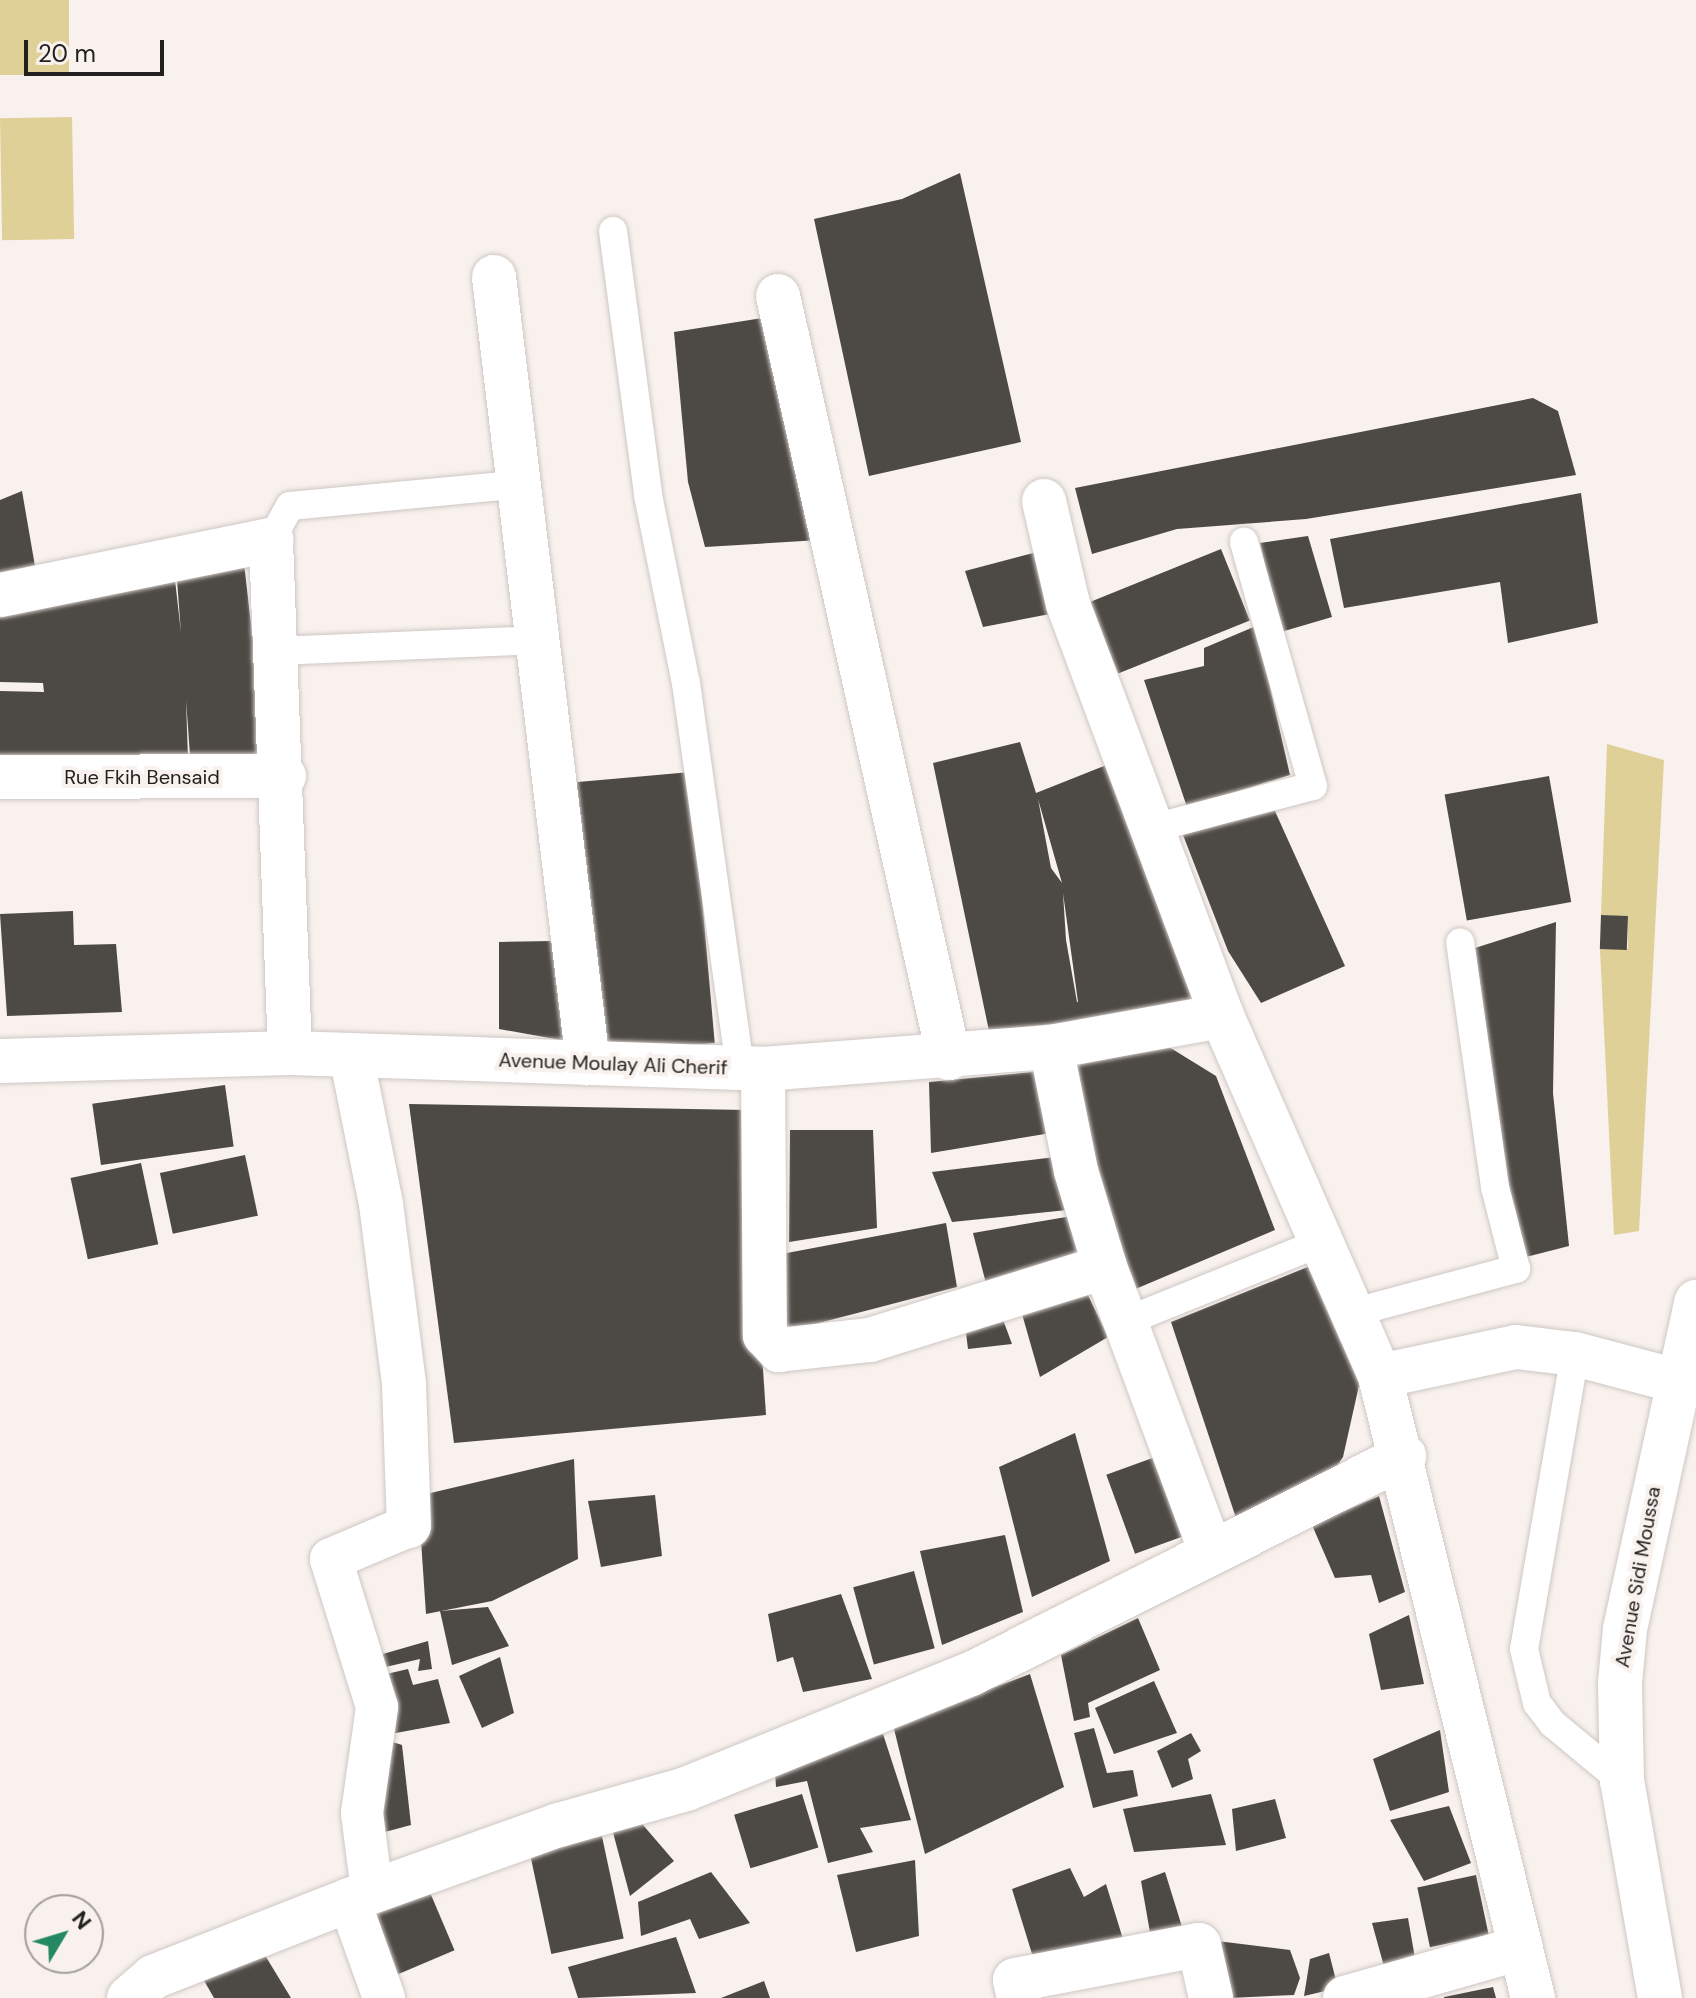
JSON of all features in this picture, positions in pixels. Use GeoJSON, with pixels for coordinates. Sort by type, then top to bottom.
{"type":"FeatureCollection","features":[{"type":"Feature","properties":{"kind":"street"},"geometry":{"type":"LineString","coordinates":[[494,277],[522,484],[588,1063]]}},
{"type":"Feature","properties":{"kind":"street"},"geometry":{"type":"LineString","coordinates":[[778,296],[949,1058]]}},
{"type":"Feature","properties":{"kind":"street"},"geometry":{"type":"LineString","coordinates":[[1044,501],[1068,604],[1222,1016],[1355,1312],[1380,1376],[1404,1456],[1533,1998]]}},
{"type":"Feature","properties":{"kind":"street"},"geometry":{"type":"LineString","coordinates":[[0,595],[271,540],[284,776],[290,1053]]}},
{"type":"Feature","properties":{"kind":"street","name":"Rue Fkih Bensaid"},"geometry":{"type":"LineString","coordinates":[[0,777],[284,776]]}},
{"type":"Feature","properties":{"kind":"street","name":"Avenue Moulay Ali Cherif"},"geometry":{"type":"LineString","coordinates":[[0,1061],[290,1053],[752,1068],[949,1058],[1051,1047],[1222,1016]]}},
{"type":"Feature","properties":{"kind":"street"},"geometry":{"type":"LineString","coordinates":[[1051,1047],[1076,1171],[1105,1267],[1210,1549]]}},
{"type":"Feature","properties":{"kind":"street"},"geometry":{"type":"LineString","coordinates":[[351,1055],[381,1204],[404,1384],[409,1526],[331,1559],[377,1707],[362,1813],[360,1895],[384,1998]]}},
{"type":"Feature","properties":{"kind":"street"},"geometry":{"type":"LineString","coordinates":[[752,1068],[765,1335],[779,1350],[870,1340],[1105,1267]]}},
{"type":"Feature","properties":{"kind":"street","name":"Avenue Sidi Moussa"},"geometry":{"type":"LineString","coordinates":[[1660,1998],[1622,1781],[1625,1629],[1685,1384],[1696,1302]]}},
{"type":"Feature","properties":{"kind":"street"},"geometry":{"type":"LineString","coordinates":[[1380,1376],[1485,1350],[1575,1354],[1685,1384]]}},
{"type":"Feature","properties":{"kind":"street"},"geometry":{"type":"LineString","coordinates":[[129,1998],[153,1977],[360,1895],[787,1751],[971,1674],[1210,1549],[1404,1456]]}},
{"type":"Feature","properties":{"kind":"street"},"geometry":{"type":"LineString","coordinates":[[1019,1998],[1015,1980],[1199,1945],[1211,1998]]}},
{"type":"Feature","properties":{"kind":"street"},"geometry":{"type":"LineString","coordinates":[[1345,1998],[1521,1948]]}},
{"type":"Feature","properties":{"kind":"lane"},"geometry":{"type":"LineString","coordinates":[[613,231],[648,495],[686,683],[752,1068]]}},
{"type":"Feature","properties":{"kind":"lane"},"geometry":{"type":"LineString","coordinates":[[271,540],[290,506],[522,484]]}},
{"type":"Feature","properties":{"kind":"lane"},"geometry":{"type":"LineString","coordinates":[[1154,828],[1313,786],[1244,542]]}},
{"type":"Feature","properties":{"kind":"lane"},"geometry":{"type":"LineString","coordinates":[[278,651],[539,640]]}},
{"type":"Feature","properties":{"kind":"lane"},"geometry":{"type":"LineString","coordinates":[[1355,1312],[1516,1269],[1495,1187],[1460,942]]}},
{"type":"Feature","properties":{"kind":"lane"},"geometry":{"type":"LineString","coordinates":[[1124,1322],[1322,1242]]}},
{"type":"Feature","properties":{"kind":"lane"},"geometry":{"type":"LineString","coordinates":[[1575,1354],[1524,1649],[1537,1703],[1553,1724],[1622,1781]]}},
{"type":"Feature","properties":{"kind":"shaded area"},"geometry":{"type":"Polygon","coordinates":[[[0,0],[69,0],[69,75],[0,75],[0,0]]]}},
{"type":"Feature","properties":{"kind":"shaded area"},"geometry":{"type":"Polygon","coordinates":[[[72,117],[74,239],[2,240],[0,118],[72,117]]]}},
{"type":"Feature","properties":{"kind":"shaded area"},"geometry":{"type":"Polygon","coordinates":[[[1607,744],[1664,760],[1639,1231],[1614,1235],[1600,949],[1628,949],[1628,917],[1601,915],[1607,744]]]}},
{"type":"Feature","properties":{"kind":"building"},"geometry":{"type":"Polygon","coordinates":[[[960,173],[1021,442],[869,476],[814,219],[902,199],[960,173]]]}},
{"type":"Feature","properties":{"kind":"building"},"geometry":{"type":"Polygon","coordinates":[[[769,317],[819,540],[705,547],[688,482],[674,332],[769,317]]]}},
{"type":"Feature","properties":{"kind":"building"},"geometry":{"type":"Polygon","coordinates":[[[1533,398],[1558,411],[1576,475],[1306,519],[1177,529],[1092,554],[1075,488],[1533,398]]]}},
{"type":"Feature","properties":{"kind":"building"},"geometry":{"type":"Polygon","coordinates":[[[22,491],[36,572],[0,579],[0,500],[22,491]]]}},
{"type":"Feature","properties":{"kind":"building"},"geometry":{"type":"Polygon","coordinates":[[[1581,493],[1598,623],[1508,643],[1500,582],[1344,608],[1330,539],[1581,493]]]}},
{"type":"Feature","properties":{"kind":"building"},"geometry":{"type":"Polygon","coordinates":[[[1308,536],[1332,617],[1281,632],[1260,543],[1308,536]]]}},
{"type":"Feature","properties":{"kind":"building"},"geometry":{"type":"Polygon","coordinates":[[[1221,549],[1250,620],[1118,674],[1089,602],[1221,549]]]}},
{"type":"Feature","properties":{"kind":"building"},"geometry":{"type":"Polygon","coordinates":[[[1037,552],[1055,613],[983,627],[965,571],[1037,552]]]}},
{"type":"Feature","properties":{"kind":"building"},"geometry":{"type":"Polygon","coordinates":[[[244,563],[266,754],[190,755],[186,700],[188,759],[0,766],[0,691],[44,692],[43,683],[0,682],[0,617],[175,580],[181,633],[177,580],[244,563]]]}},
{"type":"Feature","properties":{"kind":"building"},"geometry":{"type":"Polygon","coordinates":[[[1256,626],[1290,775],[1187,807],[1144,680],[1204,666],[1204,648],[1256,626]]]}},
{"type":"Feature","properties":{"kind":"building"},"geometry":{"type":"Polygon","coordinates":[[[1020,742],[1036,793],[1109,764],[1199,1008],[989,1031],[933,763],[1020,742]],[[1038,799],[1051,868],[1062,883],[1038,799]],[[1063,893],[1066,940],[1078,1002],[1063,893]]]}},
{"type":"Feature","properties":{"kind":"building"},"geometry":{"type":"Polygon","coordinates":[[[691,772],[715,1043],[593,1054],[569,783],[691,772]]]}},
{"type":"Feature","properties":{"kind":"building"},"geometry":{"type":"Polygon","coordinates":[[[1549,776],[1571,902],[1467,920],[1445,794],[1549,776]]]}},
{"type":"Feature","properties":{"kind":"building"},"geometry":{"type":"Polygon","coordinates":[[[1274,809],[1345,966],[1261,1003],[1228,951],[1183,835],[1274,809]]]}},
{"type":"Feature","properties":{"kind":"building"},"geometry":{"type":"Polygon","coordinates":[[[73,911],[74,945],[116,944],[122,1012],[7,1016],[0,914],[73,911]]]}},
{"type":"Feature","properties":{"kind":"building"},"geometry":{"type":"Polygon","coordinates":[[[1601,915],[1628,916],[1627,950],[1600,949],[1601,915]]]}},
{"type":"Feature","properties":{"kind":"building"},"geometry":{"type":"Polygon","coordinates":[[[1556,922],[1553,1093],[1569,1246],[1518,1259],[1475,948],[1556,922]]]}},
{"type":"Feature","properties":{"kind":"building"},"geometry":{"type":"Polygon","coordinates":[[[552,941],[566,1041],[499,1029],[499,942],[552,941]]]}},
{"type":"Feature","properties":{"kind":"building"},"geometry":{"type":"Polygon","coordinates":[[[1169,1047],[1216,1076],[1275,1230],[1126,1293],[1067,1067],[1169,1047]]]}},
{"type":"Feature","properties":{"kind":"building"},"geometry":{"type":"Polygon","coordinates":[[[1043,1071],[1057,1132],[931,1153],[929,1082],[1043,1071]]]}},
{"type":"Feature","properties":{"kind":"building"},"geometry":{"type":"Polygon","coordinates":[[[225,1085],[234,1146],[101,1165],[92,1104],[225,1085]]]}},
{"type":"Feature","properties":{"kind":"building"},"geometry":{"type":"Polygon","coordinates":[[[409,1104],[746,1110],[766,1415],[454,1443],[409,1104]]]}},
{"type":"Feature","properties":{"kind":"building"},"geometry":{"type":"Polygon","coordinates":[[[790,1130],[873,1130],[877,1228],[789,1242],[790,1130]]]}},
{"type":"Feature","properties":{"kind":"building"},"geometry":{"type":"Polygon","coordinates":[[[245,1155],[258,1216],[173,1234],[160,1173],[245,1155]]]}},
{"type":"Feature","properties":{"kind":"building"},"geometry":{"type":"Polygon","coordinates":[[[1064,1156],[1077,1209],[952,1222],[932,1172],[1064,1156]]]}},
{"type":"Feature","properties":{"kind":"building"},"geometry":{"type":"Polygon","coordinates":[[[141,1163],[158,1244],[88,1259],[71,1178],[141,1163]]]}},
{"type":"Feature","properties":{"kind":"building"},"geometry":{"type":"Polygon","coordinates":[[[1072,1216],[1083,1264],[989,1295],[973,1233],[1072,1216]]]}},
{"type":"Feature","properties":{"kind":"building"},"geometry":{"type":"Polygon","coordinates":[[[946,1223],[957,1287],[773,1335],[771,1256],[946,1223]]]}},
{"type":"Feature","properties":{"kind":"building"},"geometry":{"type":"Polygon","coordinates":[[[1320,1262],[1360,1381],[1343,1457],[1328,1480],[1240,1530],[1171,1322],[1320,1262]]]}},
{"type":"Feature","properties":{"kind":"building"},"geometry":{"type":"Polygon","coordinates":[[[1088,1295],[1108,1337],[1040,1377],[1022,1314],[1088,1295]]]}},
{"type":"Feature","properties":{"kind":"building"},"geometry":{"type":"Polygon","coordinates":[[[1002,1317],[1012,1344],[968,1349],[965,1325],[1002,1317]]]}},
{"type":"Feature","properties":{"kind":"building"},"geometry":{"type":"Polygon","coordinates":[[[1075,1433],[1110,1561],[1032,1597],[999,1467],[1075,1433]]]}},
{"type":"Feature","properties":{"kind":"building"},"geometry":{"type":"Polygon","coordinates":[[[1158,1456],[1187,1535],[1135,1554],[1106,1475],[1158,1456]]]}},
{"type":"Feature","properties":{"kind":"building"},"geometry":{"type":"Polygon","coordinates":[[[574,1459],[578,1559],[492,1601],[426,1614],[418,1496],[574,1459]]]}},
{"type":"Feature","properties":{"kind":"building"},"geometry":{"type":"Polygon","coordinates":[[[655,1495],[662,1556],[601,1567],[588,1501],[655,1495]]]}},
{"type":"Feature","properties":{"kind":"building"},"geometry":{"type":"Polygon","coordinates":[[[1379,1496],[1405,1592],[1379,1603],[1371,1575],[1335,1578],[1312,1525],[1379,1496]]]}},
{"type":"Feature","properties":{"kind":"building"},"geometry":{"type":"Polygon","coordinates":[[[1005,1535],[1023,1612],[942,1645],[920,1551],[1005,1535]]]}},
{"type":"Feature","properties":{"kind":"building"},"geometry":{"type":"Polygon","coordinates":[[[914,1571],[935,1648],[874,1665],[853,1587],[914,1571]]]}},
{"type":"Feature","properties":{"kind":"building"},"geometry":{"type":"Polygon","coordinates":[[[841,1594],[872,1679],[803,1692],[793,1657],[777,1662],[768,1614],[841,1594]]]}},
{"type":"Feature","properties":{"kind":"building"},"geometry":{"type":"Polygon","coordinates":[[[488,1607],[509,1646],[452,1665],[440,1611],[488,1607]]]}},
{"type":"Feature","properties":{"kind":"building"},"geometry":{"type":"Polygon","coordinates":[[[1409,1615],[1424,1684],[1381,1690],[1369,1634],[1409,1615]]]}},
{"type":"Feature","properties":{"kind":"building"},"geometry":{"type":"Polygon","coordinates":[[[1138,1618],[1160,1670],[1088,1703],[1090,1717],[1074,1721],[1061,1655],[1138,1618]]]}},
{"type":"Feature","properties":{"kind":"building"},"geometry":{"type":"Polygon","coordinates":[[[428,1641],[432,1669],[418,1671],[420,1659],[377,1669],[376,1656],[428,1641]]]}},
{"type":"Feature","properties":{"kind":"building"},"geometry":{"type":"Polygon","coordinates":[[[500,1657],[514,1713],[482,1728],[459,1676],[500,1657]]]}},
{"type":"Feature","properties":{"kind":"building"},"geometry":{"type":"Polygon","coordinates":[[[408,1669],[413,1685],[438,1679],[450,1723],[385,1735],[378,1676],[408,1669]]]}},
{"type":"Feature","properties":{"kind":"building"},"geometry":{"type":"Polygon","coordinates":[[[1030,1674],[1064,1787],[925,1854],[893,1725],[1030,1674]]]}},
{"type":"Feature","properties":{"kind":"building"},"geometry":{"type":"Polygon","coordinates":[[[1154,1681],[1177,1733],[1114,1754],[1095,1708],[1154,1681]]]}},
{"type":"Feature","properties":{"kind":"building"},"geometry":{"type":"Polygon","coordinates":[[[1094,1728],[1107,1773],[1133,1770],[1138,1796],[1093,1808],[1074,1733],[1094,1728]]]}},
{"type":"Feature","properties":{"kind":"building"},"geometry":{"type":"Polygon","coordinates":[[[1440,1730],[1449,1792],[1390,1811],[1373,1759],[1440,1730]]]}},
{"type":"Feature","properties":{"kind":"building"},"geometry":{"type":"Polygon","coordinates":[[[1191,1733],[1201,1751],[1188,1759],[1193,1779],[1172,1788],[1157,1751],[1191,1733]]]}},
{"type":"Feature","properties":{"kind":"building"},"geometry":{"type":"Polygon","coordinates":[[[883,1734],[911,1820],[860,1828],[873,1852],[828,1863],[807,1781],[776,1787],[775,1771],[883,1734]]]}},
{"type":"Feature","properties":{"kind":"building"},"geometry":{"type":"Polygon","coordinates":[[[380,1738],[402,1745],[411,1825],[370,1836],[380,1738]]]}},
{"type":"Feature","properties":{"kind":"building"},"geometry":{"type":"Polygon","coordinates":[[[802,1794],[818,1848],[750,1868],[734,1815],[802,1794]]]}},
{"type":"Feature","properties":{"kind":"building"},"geometry":{"type":"Polygon","coordinates":[[[1211,1794],[1226,1845],[1134,1852],[1123,1809],[1211,1794]]]}},
{"type":"Feature","properties":{"kind":"building"},"geometry":{"type":"Polygon","coordinates":[[[1275,1799],[1286,1838],[1236,1851],[1232,1809],[1275,1799]]]}},
{"type":"Feature","properties":{"kind":"building"},"geometry":{"type":"Polygon","coordinates":[[[1449,1806],[1471,1863],[1424,1881],[1390,1820],[1449,1806]]]}},
{"type":"Feature","properties":{"kind":"building"},"geometry":{"type":"Polygon","coordinates":[[[637,1818],[674,1861],[630,1896],[611,1825],[637,1818]]]}},
{"type":"Feature","properties":{"kind":"building"},"geometry":{"type":"Polygon","coordinates":[[[600,1827],[624,1939],[551,1954],[528,1842],[600,1827]]]}},
{"type":"Feature","properties":{"kind":"building"},"geometry":{"type":"Polygon","coordinates":[[[915,1860],[919,1936],[856,1952],[837,1875],[915,1860]]]}},
{"type":"Feature","properties":{"kind":"building"},"geometry":{"type":"Polygon","coordinates":[[[1070,1868],[1084,1897],[1106,1884],[1123,1939],[1037,1970],[1012,1889],[1070,1868]]]}},
{"type":"Feature","properties":{"kind":"building"},"geometry":{"type":"Polygon","coordinates":[[[711,1872],[750,1923],[699,1939],[690,1919],[641,1936],[638,1902],[711,1872]]]}},
{"type":"Feature","properties":{"kind":"building"},"geometry":{"type":"Polygon","coordinates":[[[1165,1872],[1183,1930],[1152,1944],[1141,1881],[1165,1872]]]}},
{"type":"Feature","properties":{"kind":"building"},"geometry":{"type":"Polygon","coordinates":[[[1476,1875],[1489,1935],[1430,1947],[1417,1887],[1476,1875]]]}},
{"type":"Feature","properties":{"kind":"building"},"geometry":{"type":"Polygon","coordinates":[[[426,1883],[455,1950],[396,1975],[367,1908],[426,1883]]]}},
{"type":"Feature","properties":{"kind":"building"},"geometry":{"type":"Polygon","coordinates":[[[1408,1918],[1416,1964],[1385,1970],[1372,1923],[1408,1918]]]}},
{"type":"Feature","properties":{"kind":"building"},"geometry":{"type":"Polygon","coordinates":[[[676,1937],[696,1993],[578,1998],[568,1967],[676,1937]]]}},
{"type":"Feature","properties":{"kind":"building"},"geometry":{"type":"Polygon","coordinates":[[[1209,1940],[1290,1950],[1300,1978],[1294,1995],[1229,1998],[1209,1940]]]}},
{"type":"Feature","properties":{"kind":"building"},"geometry":{"type":"Polygon","coordinates":[[[263,1952],[291,1998],[214,1998],[202,1977],[263,1952]]]}},
{"type":"Feature","properties":{"kind":"building"},"geometry":{"type":"Polygon","coordinates":[[[1329,1953],[1338,1988],[1304,1996],[1310,1959],[1329,1953]]]}},
{"type":"Feature","properties":{"kind":"building"},"geometry":{"type":"Polygon","coordinates":[[[764,1981],[770,1998],[721,1998],[764,1981]]]}},
{"type":"Feature","properties":{"kind":"building"},"geometry":{"type":"Polygon","coordinates":[[[1493,1987],[1496,1998],[1444,1998],[1444,1997],[1493,1987]]]}}]}
